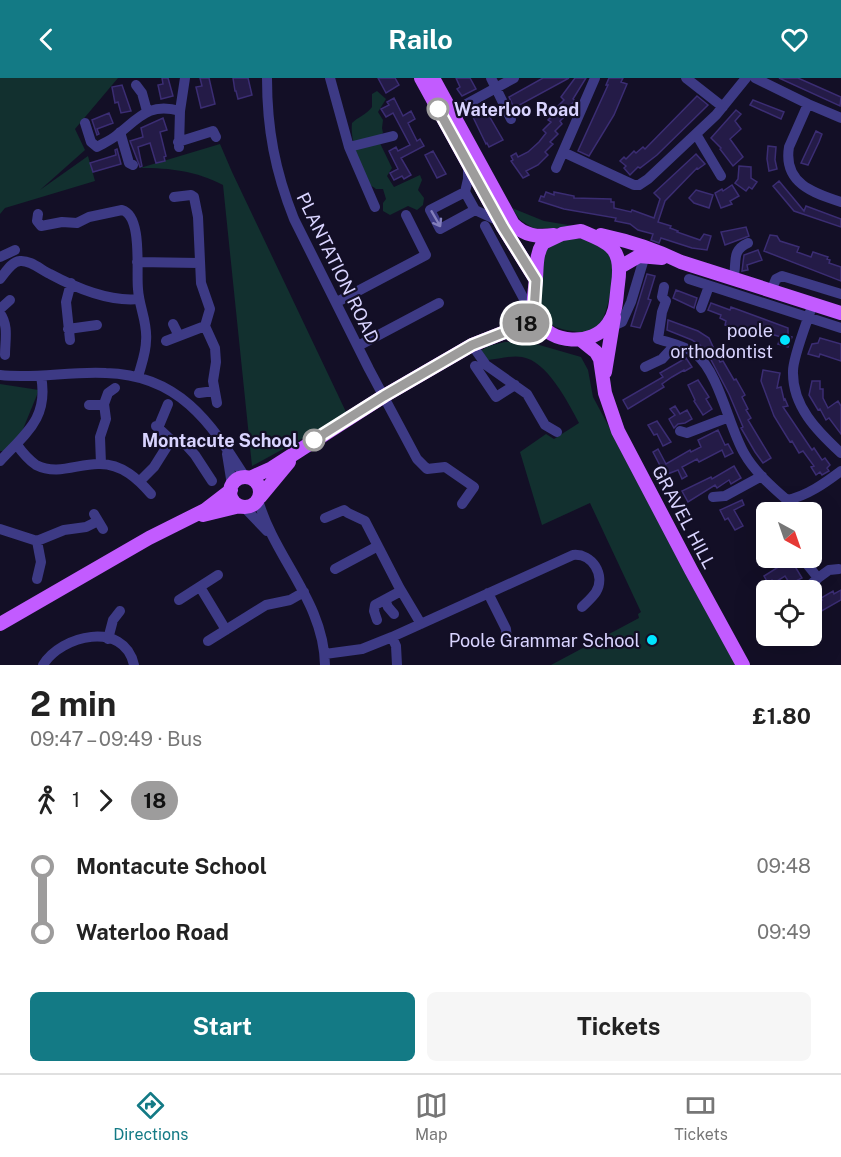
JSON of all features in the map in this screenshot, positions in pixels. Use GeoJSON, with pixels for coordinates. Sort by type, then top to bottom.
{"type":"FeatureCollection","features":[{"type":"Feature","properties":{"kind":"main road"},"geometry":{"type":"LineString","coordinates":[[421,78],[535,283]]}},
{"type":"Feature","properties":{"kind":"main road"},"geometry":{"type":"LineString","coordinates":[[433,78],[513,224],[522,232],[540,237],[581,231],[635,243],[681,261],[841,313]]}},
{"type":"Feature","properties":{"kind":"main road"},"geometry":{"type":"LineString","coordinates":[[508,331],[552,334],[580,340],[600,332],[614,319],[619,260],[612,245],[581,231]]}},
{"type":"Feature","properties":{"kind":"main road"},"geometry":{"type":"LineString","coordinates":[[0,624],[149,538],[211,506],[238,480],[272,468],[384,396],[472,345],[523,325],[529,320],[539,250],[543,243],[562,234]]}},
{"type":"Feature","properties":{"kind":"main road"},"geometry":{"type":"LineString","coordinates":[[620,267],[639,256],[681,261]]}},
{"type":"Feature","properties":{"kind":"main road"},"geometry":{"type":"LineString","coordinates":[[530,306],[541,326],[552,334]]}},
{"type":"Feature","properties":{"kind":"main road","name":"GRAVEL HILL"},"geometry":{"type":"LineString","coordinates":[[603,381],[614,319]]}},
{"type":"Feature","properties":{"kind":"main road","name":"GRAVEL HILL"},"geometry":{"type":"LineString","coordinates":[[580,340],[596,352],[600,359],[610,411],[618,431],[743,665]]}},
{"type":"Feature","properties":{"kind":"main road"},"geometry":{"type":"LineString","coordinates":[[187,520],[252,506],[305,446]]}},
{"type":"Feature","properties":{"kind":"main road"},"geometry":{"type":"LineString","coordinates":[[248,478],[260,488],[259,499]]}},
{"type":"Feature","properties":{"kind":"main road"},"geometry":{"type":"LineString","coordinates":[[231,487],[231,498],[242,507]]}},
{"type":"Feature","properties":{"kind":"street"},"geometry":{"type":"LineString","coordinates":[[185,78],[180,111],[179,144],[213,131],[216,137]]}},
{"type":"Feature","properties":{"kind":"street","name":"PLANTATION ROAD"},"geometry":{"type":"LineString","coordinates":[[267,78],[267,107],[272,152],[294,219],[417,459],[427,469],[445,467],[474,487],[462,504]]}},
{"type":"Feature","properties":{"kind":"street"},"geometry":{"type":"LineString","coordinates":[[330,78],[349,147],[375,207]]}},
{"type":"Feature","properties":{"kind":"street"},"geometry":{"type":"LineString","coordinates":[[491,78],[511,119]]}},
{"type":"Feature","properties":{"kind":"street"},"geometry":{"type":"LineString","coordinates":[[452,112],[514,78]]}},
{"type":"Feature","properties":{"kind":"street"},"geometry":{"type":"LineString","coordinates":[[556,168],[595,78]]}},
{"type":"Feature","properties":{"kind":"street"},"geometry":{"type":"LineString","coordinates":[[686,78],[723,107]]}},
{"type":"Feature","properties":{"kind":"street"},"geometry":{"type":"LineString","coordinates":[[563,152],[634,185],[639,185],[648,180],[696,134],[723,107],[746,78]]}},
{"type":"Feature","properties":{"kind":"street"},"geometry":{"type":"LineString","coordinates":[[755,78],[841,118]]}},
{"type":"Feature","properties":{"kind":"street"},"geometry":{"type":"LineString","coordinates":[[136,85],[142,93],[147,111]]}},
{"type":"Feature","properties":{"kind":"street"},"geometry":{"type":"LineString","coordinates":[[808,104],[789,147],[791,170],[805,188],[841,202]]}},
{"type":"Feature","properties":{"kind":"street"},"geometry":{"type":"LineString","coordinates":[[85,123],[91,142],[97,147],[147,111],[162,108],[180,111]]}},
{"type":"Feature","properties":{"kind":"street"},"geometry":{"type":"LineString","coordinates":[[120,132],[129,163],[134,165]]}},
{"type":"Feature","properties":{"kind":"street"},"geometry":{"type":"LineString","coordinates":[[696,134],[721,176]]}},
{"type":"Feature","properties":{"kind":"street"},"geometry":{"type":"LineString","coordinates":[[349,147],[393,136]]}},
{"type":"Feature","properties":{"kind":"street"},"geometry":{"type":"LineString","coordinates":[[468,165],[451,199],[430,210],[440,229],[462,217],[500,221]]}},
{"type":"Feature","properties":{"kind":"street"},"geometry":{"type":"LineString","coordinates":[[174,197],[191,195],[194,197],[198,217],[201,283],[210,309],[205,326],[214,348],[216,362],[215,397],[199,393]]}},
{"type":"Feature","properties":{"kind":"street"},"geometry":{"type":"LineString","coordinates":[[451,199],[462,217]]}},
{"type":"Feature","properties":{"kind":"street"},"geometry":{"type":"LineString","coordinates":[[451,199],[462,217]]}},
{"type":"Feature","properties":{"kind":"street"},"geometry":{"type":"LineString","coordinates":[[38,214],[37,221],[41,226],[62,222],[77,223],[104,213],[126,211],[133,202]]}},
{"type":"Feature","properties":{"kind":"street"},"geometry":{"type":"LineString","coordinates":[[126,211],[136,233],[139,299],[146,331],[146,342],[138,377]]}},
{"type":"Feature","properties":{"kind":"street"},"geometry":{"type":"LineString","coordinates":[[337,302],[426,255],[406,215]]}},
{"type":"Feature","properties":{"kind":"street"},"geometry":{"type":"LineString","coordinates":[[485,226],[517,288],[530,306]]}},
{"type":"Feature","properties":{"kind":"street"},"geometry":{"type":"LineString","coordinates":[[733,278],[736,253],[740,247],[748,243]]}},
{"type":"Feature","properties":{"kind":"street"},"geometry":{"type":"LineString","coordinates":[[0,256],[15,250]]}},
{"type":"Feature","properties":{"kind":"street"},"geometry":{"type":"LineString","coordinates":[[1,276],[11,265],[23,261],[110,298],[139,299]]}},
{"type":"Feature","properties":{"kind":"street"},"geometry":{"type":"LineString","coordinates":[[137,262],[200,263]]}},
{"type":"Feature","properties":{"kind":"street"},"geometry":{"type":"LineString","coordinates":[[614,319],[622,322],[627,314],[643,262]]}},
{"type":"Feature","properties":{"kind":"street"},"geometry":{"type":"LineString","coordinates":[[771,291],[776,279],[782,276],[841,294]]}},
{"type":"Feature","properties":{"kind":"street"},"geometry":{"type":"LineString","coordinates":[[689,279],[841,328]]}},
{"type":"Feature","properties":{"kind":"street"},"geometry":{"type":"LineString","coordinates":[[71,283],[66,302],[69,334],[97,325]]}},
{"type":"Feature","properties":{"kind":"street"},"geometry":{"type":"LineString","coordinates":[[517,288],[535,283]]}},
{"type":"Feature","properties":{"kind":"street"},"geometry":{"type":"LineString","coordinates":[[701,308],[709,286]]}},
{"type":"Feature","properties":{"kind":"street"},"geometry":{"type":"LineString","coordinates":[[664,287],[662,297],[666,301],[658,339],[694,353],[701,360],[724,403],[743,452],[762,476],[788,501],[797,499],[841,471]]}},
{"type":"Feature","properties":{"kind":"street"},"geometry":{"type":"LineString","coordinates":[[5,356],[6,328],[0,311],[10,300]]}},
{"type":"Feature","properties":{"kind":"street"},"geometry":{"type":"LineString","coordinates":[[358,346],[439,303]]}},
{"type":"Feature","properties":{"kind":"street"},"geometry":{"type":"LineString","coordinates":[[813,303],[793,369],[794,388],[808,419],[841,453]]}},
{"type":"Feature","properties":{"kind":"street"},"geometry":{"type":"LineString","coordinates":[[173,324],[179,336]]}},
{"type":"Feature","properties":{"kind":"street"},"geometry":{"type":"LineString","coordinates":[[166,341],[205,326]]}},
{"type":"Feature","properties":{"kind":"street"},"geometry":{"type":"LineString","coordinates":[[472,345],[486,365],[527,394],[545,424],[557,432]]}},
{"type":"Feature","properties":{"kind":"street"},"geometry":{"type":"LineString","coordinates":[[645,367],[662,359],[675,345]]}},
{"type":"Feature","properties":{"kind":"street"},"geometry":{"type":"LineString","coordinates":[[475,366],[496,397],[515,386]]}},
{"type":"Feature","properties":{"kind":"street"},"geometry":{"type":"LineString","coordinates":[[0,375],[19,377],[106,373],[138,377],[163,387],[192,406],[209,423],[248,478]]}},
{"type":"Feature","properties":{"kind":"street"},"geometry":{"type":"LineString","coordinates":[[0,461],[36,422],[44,388],[41,376]]}},
{"type":"Feature","properties":{"kind":"street"},"geometry":{"type":"LineString","coordinates":[[101,464],[100,437],[106,419],[104,405],[108,393],[115,388]]}},
{"type":"Feature","properties":{"kind":"street"},"geometry":{"type":"LineString","coordinates":[[168,404],[157,427],[171,440],[186,445],[212,481]]}},
{"type":"Feature","properties":{"kind":"street"},"geometry":{"type":"LineString","coordinates":[[89,405],[104,405]]}},
{"type":"Feature","properties":{"kind":"street"},"geometry":{"type":"LineString","coordinates":[[680,432],[687,433],[729,417]]}},
{"type":"Feature","properties":{"kind":"street"},"geometry":{"type":"LineString","coordinates":[[140,482],[171,440]]}},
{"type":"Feature","properties":{"kind":"street"},"geometry":{"type":"LineString","coordinates":[[16,445],[34,463],[44,468],[57,469],[101,464],[128,472],[151,494]]}},
{"type":"Feature","properties":{"kind":"street"},"geometry":{"type":"LineString","coordinates":[[225,448],[231,487]]}},
{"type":"Feature","properties":{"kind":"street"},"geometry":{"type":"LineString","coordinates":[[713,497],[725,496],[762,476]]}},
{"type":"Feature","properties":{"kind":"street"},"geometry":{"type":"LineString","coordinates":[[259,499],[271,536],[304,592],[318,622],[325,659],[363,649],[564,558],[580,554],[593,562],[599,575],[596,592],[582,607]]}},
{"type":"Feature","properties":{"kind":"street"},"geometry":{"type":"LineString","coordinates":[[242,507],[271,536]]}},
{"type":"Feature","properties":{"kind":"street"},"geometry":{"type":"LineString","coordinates":[[325,518],[344,510],[365,521],[420,624]]}},
{"type":"Feature","properties":{"kind":"street"},"geometry":{"type":"LineString","coordinates":[[0,529],[37,541],[64,530],[86,527],[98,521]]}},
{"type":"Feature","properties":{"kind":"street"},"geometry":{"type":"LineString","coordinates":[[37,541],[41,562],[38,575],[52,577]]}},
{"type":"Feature","properties":{"kind":"street"},"geometry":{"type":"LineString","coordinates":[[335,569],[378,546]]}},
{"type":"Feature","properties":{"kind":"street"},"geometry":{"type":"LineString","coordinates":[[810,568],[818,578],[829,570],[839,570]]}},
{"type":"Feature","properties":{"kind":"street"},"geometry":{"type":"LineString","coordinates":[[179,600],[218,575]]}},
{"type":"Feature","properties":{"kind":"street"},"geometry":{"type":"LineString","coordinates":[[200,587],[226,630]]}},
{"type":"Feature","properties":{"kind":"street"},"geometry":{"type":"LineString","coordinates":[[377,620],[375,607],[401,591]]}},
{"type":"Feature","properties":{"kind":"street"},"geometry":{"type":"LineString","coordinates":[[208,641],[266,605],[290,600],[304,592]]}},
{"type":"Feature","properties":{"kind":"street"},"geometry":{"type":"LineString","coordinates":[[488,593],[506,630],[507,641]]}},
{"type":"Feature","properties":{"kind":"street"},"geometry":{"type":"LineString","coordinates":[[385,600],[394,614]]}},
{"type":"Feature","properties":{"kind":"street"},"geometry":{"type":"LineString","coordinates":[[108,639],[113,620],[120,611]]}},
{"type":"Feature","properties":{"kind":"street"},"geometry":{"type":"LineString","coordinates":[[43,665],[52,653],[77,639],[94,636],[124,646],[134,665]]}},
{"type":"Feature","properties":{"kind":"street"},"geometry":{"type":"LineString","coordinates":[[392,637],[396,646],[397,665]]}},
{"type":"Feature","properties":{"kind":"green space"},"geometry":{"type":"Polygon","coordinates":[[[0,78],[118,78],[75,129],[85,150],[40,190],[88,156],[95,181],[5,208],[0,214],[0,78]]]}},
{"type":"Feature","properties":{"kind":"green space"},"geometry":{"type":"Polygon","coordinates":[[[377,91],[386,99],[378,112],[383,120],[383,133],[377,137],[392,168],[387,176],[394,187],[420,175],[422,180],[418,190],[424,198],[423,205],[417,210],[408,206],[390,215],[383,211],[383,203],[386,199],[383,189],[376,189],[368,184],[358,164],[352,137],[352,123],[372,107],[372,94],[377,91]]]}},
{"type":"Feature","properties":{"kind":"green space"},"geometry":{"type":"Polygon","coordinates":[[[220,144],[347,414],[252,466],[223,185],[203,176],[183,171],[140,168],[220,144]]]}},
{"type":"Feature","properties":{"kind":"green space"},"geometry":{"type":"Polygon","coordinates":[[[512,208],[544,221],[598,230],[642,243],[559,228],[533,228],[520,220],[512,208]]]}},
{"type":"Feature","properties":{"kind":"green space"},"geometry":{"type":"Polygon","coordinates":[[[571,239],[586,239],[605,245],[615,266],[610,298],[601,323],[595,329],[585,332],[575,332],[550,324],[540,310],[539,291],[545,250],[552,244],[571,239]]]}},
{"type":"Feature","properties":{"kind":"green space"},"geometry":{"type":"Polygon","coordinates":[[[505,342],[529,342],[581,357],[588,370],[593,397],[737,665],[551,665],[639,618],[638,614],[641,612],[590,503],[542,525],[520,452],[546,434],[554,439],[579,423],[556,384],[540,366],[522,357],[488,360],[479,352],[488,346],[505,342]]]}},
{"type":"Feature","properties":{"kind":"green space"},"geometry":{"type":"Polygon","coordinates":[[[0,384],[39,390],[21,434],[7,451],[0,451],[0,384]]]}},
{"type":"Feature","properties":{"kind":"building"},"geometry":{"type":"Polygon","coordinates":[[[162,78],[168,78],[173,96],[161,99],[158,85],[163,84],[162,78]]]}},
{"type":"Feature","properties":{"kind":"building"},"geometry":{"type":"Polygon","coordinates":[[[200,78],[209,78],[215,104],[201,108],[196,87],[202,86],[200,78]]]}},
{"type":"Feature","properties":{"kind":"building"},"geometry":{"type":"Polygon","coordinates":[[[233,78],[248,78],[252,95],[238,99],[233,78]]]}},
{"type":"Feature","properties":{"kind":"building"},"geometry":{"type":"Polygon","coordinates":[[[378,78],[395,78],[399,85],[386,93],[378,78]]]}},
{"type":"Feature","properties":{"kind":"building"},"geometry":{"type":"Polygon","coordinates":[[[456,78],[470,78],[476,89],[462,96],[457,89],[460,87],[456,78]]]}},
{"type":"Feature","properties":{"kind":"building"},"geometry":{"type":"Polygon","coordinates":[[[543,78],[569,78],[514,108],[509,97],[543,78]]]}},
{"type":"Feature","properties":{"kind":"building"},"geometry":{"type":"Polygon","coordinates":[[[575,78],[586,78],[573,99],[575,101],[564,112],[567,114],[555,131],[558,134],[550,142],[553,144],[545,152],[548,155],[538,165],[526,171],[529,175],[523,178],[511,161],[513,160],[511,156],[516,153],[518,157],[528,152],[539,142],[546,133],[543,130],[551,122],[548,120],[564,100],[561,97],[575,78]]]}},
{"type":"Feature","properties":{"kind":"building"},"geometry":{"type":"Polygon","coordinates":[[[609,78],[623,78],[621,82],[627,84],[614,115],[589,156],[578,151],[608,85],[606,85],[609,78]]]}},
{"type":"Feature","properties":{"kind":"building"},"geometry":{"type":"Polygon","coordinates":[[[779,78],[798,78],[841,97],[840,106],[779,78]]]}},
{"type":"Feature","properties":{"kind":"building"},"geometry":{"type":"Polygon","coordinates":[[[122,85],[131,111],[121,113],[118,102],[115,103],[112,87],[122,85]]]}},
{"type":"Feature","properties":{"kind":"building"},"geometry":{"type":"Polygon","coordinates":[[[697,96],[708,105],[657,155],[630,175],[624,168],[626,166],[620,161],[624,157],[626,159],[634,151],[636,153],[643,147],[645,149],[697,96]]]}},
{"type":"Feature","properties":{"kind":"building"},"geometry":{"type":"Polygon","coordinates":[[[394,98],[403,116],[411,111],[415,119],[408,123],[417,141],[420,139],[424,146],[401,158],[411,175],[404,179],[402,176],[394,180],[390,173],[398,169],[389,151],[396,147],[398,151],[410,145],[393,113],[386,117],[381,109],[389,105],[387,102],[394,98]]]}},
{"type":"Feature","properties":{"kind":"building"},"geometry":{"type":"Polygon","coordinates":[[[753,100],[784,112],[781,119],[750,105],[753,100]]]}},
{"type":"Feature","properties":{"kind":"building"},"geometry":{"type":"Polygon","coordinates":[[[484,107],[503,140],[489,147],[472,115],[484,107]]]}},
{"type":"Feature","properties":{"kind":"building"},"geometry":{"type":"Polygon","coordinates":[[[736,110],[741,114],[735,121],[741,129],[730,139],[743,157],[733,166],[711,138],[736,110]]]}},
{"type":"Feature","properties":{"kind":"building"},"geometry":{"type":"Polygon","coordinates":[[[109,113],[113,123],[97,129],[99,134],[97,135],[92,120],[109,113]]]}},
{"type":"Feature","properties":{"kind":"building"},"geometry":{"type":"Polygon","coordinates":[[[163,118],[167,130],[160,132],[166,156],[165,161],[156,163],[150,143],[138,147],[142,166],[140,167],[130,141],[143,137],[141,128],[163,118]]]}},
{"type":"Feature","properties":{"kind":"building"},"geometry":{"type":"Polygon","coordinates":[[[816,131],[822,134],[819,142],[808,165],[801,163],[816,131]]]}},
{"type":"Feature","properties":{"kind":"building"},"geometry":{"type":"Polygon","coordinates":[[[768,146],[776,147],[777,169],[769,171],[767,159],[768,146]]]}},
{"type":"Feature","properties":{"kind":"building"},"geometry":{"type":"Polygon","coordinates":[[[117,149],[121,164],[93,172],[90,163],[116,155],[115,150],[117,149]]]}},
{"type":"Feature","properties":{"kind":"building"},"geometry":{"type":"Polygon","coordinates":[[[433,151],[446,174],[437,178],[425,155],[433,151]]]}},
{"type":"Feature","properties":{"kind":"building"},"geometry":{"type":"Polygon","coordinates":[[[696,154],[705,164],[697,168],[665,201],[658,222],[700,240],[704,234],[711,236],[707,250],[692,248],[661,238],[659,243],[651,240],[653,234],[638,230],[630,224],[615,221],[616,218],[564,209],[539,201],[546,192],[554,195],[554,192],[574,196],[574,198],[611,199],[611,202],[614,202],[614,208],[631,212],[632,210],[654,218],[660,199],[654,193],[696,154]]]}},
{"type":"Feature","properties":{"kind":"building"},"geometry":{"type":"Polygon","coordinates":[[[739,166],[751,167],[751,178],[757,182],[752,189],[749,187],[746,191],[735,183],[738,179],[739,166]]]}},
{"type":"Feature","properties":{"kind":"building"},"geometry":{"type":"Polygon","coordinates":[[[779,181],[804,211],[806,206],[841,219],[841,227],[794,211],[773,186],[779,181]]]}},
{"type":"Feature","properties":{"kind":"building"},"geometry":{"type":"Polygon","coordinates":[[[732,185],[739,196],[730,201],[732,204],[721,208],[715,193],[732,185]]]}},
{"type":"Feature","properties":{"kind":"building"},"geometry":{"type":"Polygon","coordinates":[[[696,190],[713,195],[709,208],[694,203],[689,198],[696,190]]]}},
{"type":"Feature","properties":{"kind":"building"},"geometry":{"type":"Polygon","coordinates":[[[746,227],[749,236],[725,245],[721,232],[746,227]]]}},
{"type":"Feature","properties":{"kind":"building"},"geometry":{"type":"Polygon","coordinates":[[[770,235],[799,247],[797,252],[811,257],[813,252],[828,257],[829,263],[841,267],[841,281],[764,251],[770,235]]]}},
{"type":"Feature","properties":{"kind":"building"},"geometry":{"type":"Polygon","coordinates":[[[758,250],[762,260],[747,265],[748,270],[742,271],[744,255],[758,250]]]}},
{"type":"Feature","properties":{"kind":"building"},"geometry":{"type":"Polygon","coordinates":[[[647,274],[655,276],[648,299],[651,300],[640,328],[631,326],[647,274]]]}},
{"type":"Feature","properties":{"kind":"building"},"geometry":{"type":"Polygon","coordinates":[[[676,290],[697,298],[694,308],[673,298],[676,290]]]}},
{"type":"Feature","properties":{"kind":"building"},"geometry":{"type":"Polygon","coordinates":[[[711,303],[730,310],[731,307],[788,328],[788,336],[792,337],[788,347],[778,344],[781,337],[764,332],[762,338],[754,335],[755,332],[725,325],[726,321],[720,318],[721,315],[708,310],[711,303]]]}},
{"type":"Feature","properties":{"kind":"building"},"geometry":{"type":"Polygon","coordinates":[[[668,320],[698,331],[709,338],[720,362],[723,361],[745,395],[742,397],[751,418],[748,420],[771,458],[763,463],[755,452],[741,428],[743,427],[729,394],[710,358],[700,345],[667,330],[668,320]]]}},
{"type":"Feature","properties":{"kind":"building"},"geometry":{"type":"Polygon","coordinates":[[[820,338],[841,344],[841,361],[820,354],[819,357],[808,354],[812,344],[818,343],[820,338]]]}},
{"type":"Feature","properties":{"kind":"building"},"geometry":{"type":"Polygon","coordinates":[[[686,358],[692,367],[672,377],[662,384],[664,387],[628,409],[623,400],[663,377],[660,373],[686,358]]]}},
{"type":"Feature","properties":{"kind":"building"},"geometry":{"type":"Polygon","coordinates":[[[763,370],[780,373],[777,388],[781,387],[788,406],[783,407],[812,450],[814,448],[822,460],[825,458],[830,465],[827,468],[829,471],[816,475],[811,467],[814,466],[803,451],[799,453],[792,441],[790,442],[774,416],[761,381],[763,370]]]}},
{"type":"Feature","properties":{"kind":"building"},"geometry":{"type":"Polygon","coordinates":[[[698,380],[709,397],[706,399],[712,409],[703,415],[688,385],[698,380]]]}},
{"type":"Feature","properties":{"kind":"building"},"geometry":{"type":"Polygon","coordinates":[[[812,381],[820,381],[820,389],[823,389],[823,398],[828,408],[838,401],[841,406],[841,434],[829,418],[826,420],[809,395],[812,381]]]}},
{"type":"Feature","properties":{"kind":"building"},"geometry":{"type":"Polygon","coordinates":[[[675,406],[680,414],[687,410],[692,419],[674,428],[669,419],[675,415],[670,409],[675,406]]]}},
{"type":"Feature","properties":{"kind":"building"},"geometry":{"type":"Polygon","coordinates":[[[657,421],[671,442],[663,446],[657,434],[654,435],[648,425],[657,421]]]}},
{"type":"Feature","properties":{"kind":"building"},"geometry":{"type":"Polygon","coordinates":[[[718,430],[725,445],[728,444],[733,453],[725,457],[722,450],[699,462],[697,459],[682,467],[687,476],[682,479],[678,470],[665,475],[653,452],[658,449],[666,464],[690,450],[691,452],[701,447],[698,440],[718,430]]]}},
{"type":"Feature","properties":{"kind":"building"},"geometry":{"type":"Polygon","coordinates":[[[734,466],[741,478],[731,484],[729,480],[717,488],[715,485],[688,502],[682,491],[711,477],[712,479],[734,466]]]}},
{"type":"Feature","properties":{"kind":"building"},"geometry":{"type":"Polygon","coordinates":[[[742,500],[744,505],[734,510],[743,526],[735,530],[728,518],[725,520],[720,510],[742,500]]]}},
{"type":"Feature","properties":{"kind":"building"},"geometry":{"type":"Polygon","coordinates":[[[777,568],[796,568],[802,578],[788,580],[785,576],[779,580],[766,580],[764,576],[777,568]]]}},
{"type":"Feature","properties":{"kind":"building"},"geometry":{"type":"Polygon","coordinates":[[[841,590],[841,600],[822,611],[822,597],[833,591],[834,594],[841,590]]]}},
{"type":"Feature","properties":{"kind":"bus line","name":"18"},"geometry":{"type":"LineString","coordinates":[[314,440],[472,345],[523,325],[534,311],[536,280],[503,227],[438,109]]}},
{"type":"Feature","properties":{"kind":"place","name":"Waterloo Road"},"geometry":{"type":"Point","coordinates":[438,109]}},
{"type":"Feature","properties":{"kind":"place","name":"poole orthodontist"},"geometry":{"type":"Point","coordinates":[785,340]}},
{"type":"Feature","properties":{"kind":"place","name":"Montacute School"},"geometry":{"type":"Point","coordinates":[314,440]}},
{"type":"Feature","properties":{"kind":"place","name":"Poole Grammar School"},"geometry":{"type":"Point","coordinates":[652,640]}}]}
